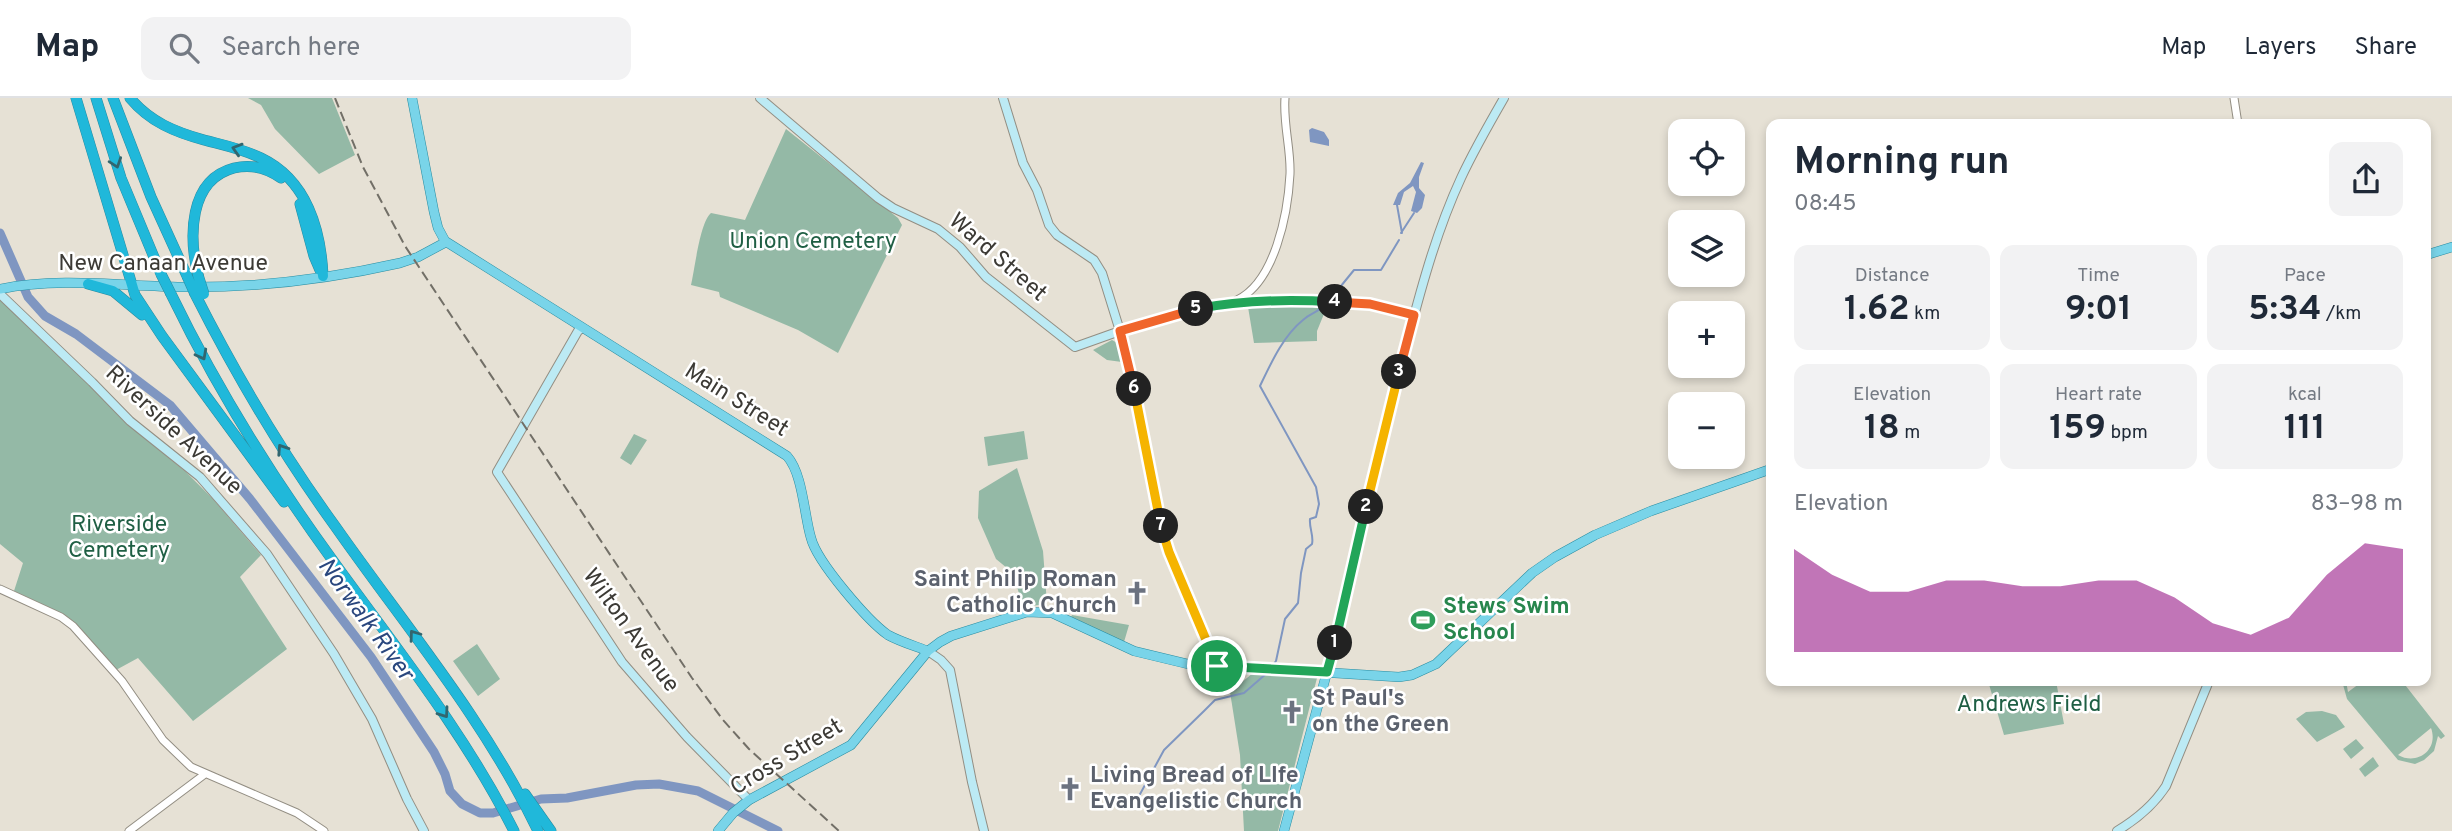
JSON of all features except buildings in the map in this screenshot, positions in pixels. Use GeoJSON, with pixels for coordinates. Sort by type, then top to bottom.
{"type":"FeatureCollection","features":[{"type":"Feature","properties":{"kind":"highway"},"geometry":{"type":"LineString","coordinates":[[76,98],[131,286],[140,305],[307,533],[332,559]]}},
{"type":"Feature","properties":{"kind":"highway"},"geometry":{"type":"LineString","coordinates":[[96,98],[121,178],[161,274],[205,360],[243,426],[332,559],[448,718],[490,785],[511,830]]}},
{"type":"Feature","properties":{"kind":"highway"},"geometry":{"type":"LineString","coordinates":[[113,98],[151,197],[192,275],[240,378],[278,443],[320,506],[468,711],[515,780],[542,828]]}},
{"type":"Feature","properties":{"kind":"highway"},"geometry":{"type":"LineString","coordinates":[[130,98],[143,112],[161,124],[259,157],[287,176],[301,193],[312,217],[322,255],[323,276]]}},
{"type":"Feature","properties":{"kind":"highway"},"geometry":{"type":"LineString","coordinates":[[192,275],[192,234],[199,198],[207,186],[223,172],[238,167],[250,167],[275,174],[295,193],[305,217],[314,257],[323,276]]}},
{"type":"Feature","properties":{"kind":"highway"},"geometry":{"type":"LineString","coordinates":[[88,285],[120,295],[162,336]]}},
{"type":"Feature","properties":{"kind":"main road"},"geometry":{"type":"LineString","coordinates":[[412,98],[434,212],[440,234],[446,242]]}},
{"type":"Feature","properties":{"kind":"main road","name":"Ward Street"},"geometry":{"type":"LineString","coordinates":[[760,98],[893,208],[938,229],[960,247],[986,277],[1075,348],[1120,331]]}},
{"type":"Feature","properties":{"kind":"main road"},"geometry":{"type":"LineString","coordinates":[[1003,98],[1023,163],[1037,190],[1049,225],[1057,235],[1094,260],[1101,273],[1120,331],[1165,542],[1217,666]]}},
{"type":"Feature","properties":{"kind":"main road"},"geometry":{"type":"LineString","coordinates":[[1284,831],[1342,616],[1378,452],[1428,264],[1455,192],[1504,98]]}},
{"type":"Feature","properties":{"kind":"main road","name":"New Canaan Avenue"},"geometry":{"type":"LineString","coordinates":[[0,289],[36,285],[230,286],[323,276],[405,262],[446,242]]}},
{"type":"Feature","properties":{"kind":"main road","name":"Main Street"},"geometry":{"type":"LineString","coordinates":[[446,242],[787,456],[796,472],[811,541],[824,565],[878,626],[895,638],[929,651],[950,670],[984,831]]}},
{"type":"Feature","properties":{"kind":"main road"},"geometry":{"type":"LineString","coordinates":[[2431,253],[2452,247]]}},
{"type":"Feature","properties":{"kind":"main road","name":"Riverside Avenue"},"geometry":{"type":"LineString","coordinates":[[0,294],[130,421],[200,478],[267,554],[334,654],[372,719],[424,831]]}},
{"type":"Feature","properties":{"kind":"main road","name":"Wilton Avenue"},"geometry":{"type":"LineString","coordinates":[[582,328],[497,472],[622,662],[746,802]]}},
{"type":"Feature","properties":{"kind":"main road"},"geometry":{"type":"LineString","coordinates":[[929,651],[951,636],[1017,615],[1041,611],[1058,615],[1143,654],[1188,664],[1412,676],[1430,668],[1532,573],[1555,557],[1595,535],[1651,511],[1766,471]]}},
{"type":"Feature","properties":{"kind":"main road","name":"Cross Street"},"geometry":{"type":"LineString","coordinates":[[720,827],[746,802],[851,746],[929,651]]}},
{"type":"Feature","properties":{"kind":"main road"},"geometry":{"type":"LineString","coordinates":[[2117,831],[2143,813],[2166,786],[2207,686]]}},
{"type":"Feature","properties":{"kind":"street"},"geometry":{"type":"LineString","coordinates":[[1233,302],[1257,286],[1279,242],[1290,174],[1285,98]]}},
{"type":"Feature","properties":{"kind":"street"},"geometry":{"type":"LineString","coordinates":[[2234,98],[2237,119]]}},
{"type":"Feature","properties":{"kind":"street"},"geometry":{"type":"LineString","coordinates":[[1120,331],[1191,310],[1233,302],[1370,304],[1414,315]]}},
{"type":"Feature","properties":{"kind":"street"},"geometry":{"type":"LineString","coordinates":[[0,589],[61,617],[73,626],[122,681],[163,740],[184,761],[205,774],[297,813],[324,831]]}},
{"type":"Feature","properties":{"kind":"street"},"geometry":{"type":"LineString","coordinates":[[129,831],[205,774]]}},
{"type":"Feature","properties":{"kind":"green space"},"geometry":{"type":"Polygon","coordinates":[[[248,98],[332,98],[355,155],[319,174],[275,129],[261,105],[248,98]]]}},
{"type":"Feature","properties":{"kind":"green space","name":"Union Cemetery"},"geometry":{"type":"Polygon","coordinates":[[[786,129],[898,218],[902,225],[838,353],[798,330],[720,297],[719,292],[691,285],[707,218],[711,213],[745,220],[786,129]]]}},
{"type":"Feature","properties":{"kind":"green space","name":"Riverside Cemetery"},"geometry":{"type":"Polygon","coordinates":[[[0,300],[137,432],[186,472],[261,555],[240,577],[287,649],[193,721],[138,658],[116,670],[63,614],[14,591],[23,563],[0,544],[0,300]]]}},
{"type":"Feature","properties":{"kind":"green space"},"geometry":{"type":"Polygon","coordinates":[[[1323,305],[1326,309],[1317,331],[1317,341],[1254,343],[1248,307],[1323,305]]]}},
{"type":"Feature","properties":{"kind":"green space"},"geometry":{"type":"Polygon","coordinates":[[[1112,340],[1119,344],[1122,362],[1107,360],[1093,350],[1112,340]]]}},
{"type":"Feature","properties":{"kind":"green space"},"geometry":{"type":"Polygon","coordinates":[[[1024,431],[1028,459],[988,466],[984,437],[1024,431]]]}},
{"type":"Feature","properties":{"kind":"green space"},"geometry":{"type":"Polygon","coordinates":[[[634,434],[647,440],[631,465],[620,458],[634,434]]]}},
{"type":"Feature","properties":{"kind":"green space"},"geometry":{"type":"Polygon","coordinates":[[[1017,468],[1043,551],[1047,604],[1023,607],[1013,573],[996,559],[978,518],[979,491],[1017,468]]]}},
{"type":"Feature","properties":{"kind":"green space"},"geometry":{"type":"Polygon","coordinates":[[[1072,615],[1129,625],[1124,642],[1071,617],[1072,615]]]}},
{"type":"Feature","properties":{"kind":"green space"},"geometry":{"type":"Polygon","coordinates":[[[477,644],[500,679],[478,696],[453,661],[477,644]]]}},
{"type":"Feature","properties":{"kind":"green space"},"geometry":{"type":"Polygon","coordinates":[[[1253,673],[1298,674],[1317,678],[1278,831],[1244,831],[1240,755],[1230,692],[1253,673]]]}},
{"type":"Feature","properties":{"kind":"green space","name":"Andrews Field"},"geometry":{"type":"Polygon","coordinates":[[[1989,686],[2057,686],[2064,724],[2004,735],[1989,686]]]}},
{"type":"Feature","properties":{"kind":"green space"},"geometry":{"type":"Polygon","coordinates":[[[2343,686],[2347,686],[2348,692],[2356,686],[2406,686],[2445,736],[2441,739],[2438,736],[2434,751],[2424,760],[2415,764],[2398,760],[2347,699],[2343,686]],[[2431,728],[2398,755],[2412,759],[2419,757],[2425,754],[2432,743],[2431,728]]]}},
{"type":"Feature","properties":{"kind":"green space"},"geometry":{"type":"Polygon","coordinates":[[[2322,711],[2336,715],[2345,727],[2317,742],[2296,719],[2306,712],[2322,711]]]}},
{"type":"Feature","properties":{"kind":"green space"},"geometry":{"type":"Polygon","coordinates":[[[2356,739],[2364,748],[2351,759],[2343,749],[2356,739]]]}},
{"type":"Feature","properties":{"kind":"green space"},"geometry":{"type":"Polygon","coordinates":[[[2373,757],[2379,766],[2365,777],[2359,769],[2373,757]]]}},
{"type":"Feature","properties":{"kind":"water"},"geometry":{"type":"Polygon","coordinates":[[[1312,128],[1324,132],[1329,146],[1310,142],[1309,130],[1312,128]]]}},
{"type":"Feature","properties":{"kind":"water"},"geometry":{"type":"Polygon","coordinates":[[[1421,162],[1424,163],[1419,177],[1419,188],[1425,195],[1422,208],[1417,213],[1411,211],[1416,192],[1413,186],[1404,192],[1400,205],[1393,205],[1398,193],[1410,183],[1421,162]]]}},
{"type":"Feature","properties":{"kind":"waterway"},"geometry":{"type":"LineString","coordinates":[[1397,205],[1402,233]]}},
{"type":"Feature","properties":{"kind":"waterway"},"geometry":{"type":"LineString","coordinates":[[1401,233],[1414,213]]}},
{"type":"Feature","properties":{"kind":"waterway","name":"Norwalk River"},"geometry":{"type":"LineString","coordinates":[[0,233],[28,297],[45,316],[76,334],[170,405],[250,499],[371,657],[434,752],[450,791],[462,804],[480,813],[493,813],[541,799],[567,798],[636,785],[659,784],[698,791],[778,831]]}},
{"type":"Feature","properties":{"kind":"waterway"},"geometry":{"type":"LineString","coordinates":[[1332,297],[1354,270],[1381,270],[1399,240]]}},
{"type":"Feature","properties":{"kind":"waterway"},"geometry":{"type":"LineString","coordinates":[[1272,666],[1276,661],[1285,619],[1298,603],[1306,549],[1312,544],[1310,519],[1316,517],[1319,504],[1316,487],[1260,386],[1289,334],[1326,304]]}},
{"type":"Feature","properties":{"kind":"waterway"},"geometry":{"type":"LineString","coordinates":[[1139,796],[1164,750],[1215,700],[1244,693],[1267,673]]}},
{"type":"Feature","properties":{"kind":"railway"},"geometry":{"type":"LineString","coordinates":[[335,98],[363,167],[405,246],[692,678],[723,720],[749,749],[839,831]]}},
{"type":"Feature","properties":{"kind":"place","name":"Saint Philip Roman Catholic Church"},"geometry":{"type":"Point","coordinates":[1137,593]}},
{"type":"Feature","properties":{"kind":"place","name":"Stews Swim School"},"geometry":{"type":"Point","coordinates":[1423,620]}},
{"type":"Feature","properties":{"kind":"place","name":"St Paul's on the Green"},"geometry":{"type":"Point","coordinates":[1292,712]}},
{"type":"Feature","properties":{"kind":"place","name":"Living Bread of LIfe Evangelistic Church"},"geometry":{"type":"Point","coordinates":[1070,789]}},
{"type":"Feature","properties":{"kind":"route"},"geometry":{"type":"LineString","coordinates":[[1233,302],[1358,302],[1414,315],[1378,452],[1327,672],[1217,666],[1165,542],[1120,331],[1191,310],[1233,302]]}}]}
